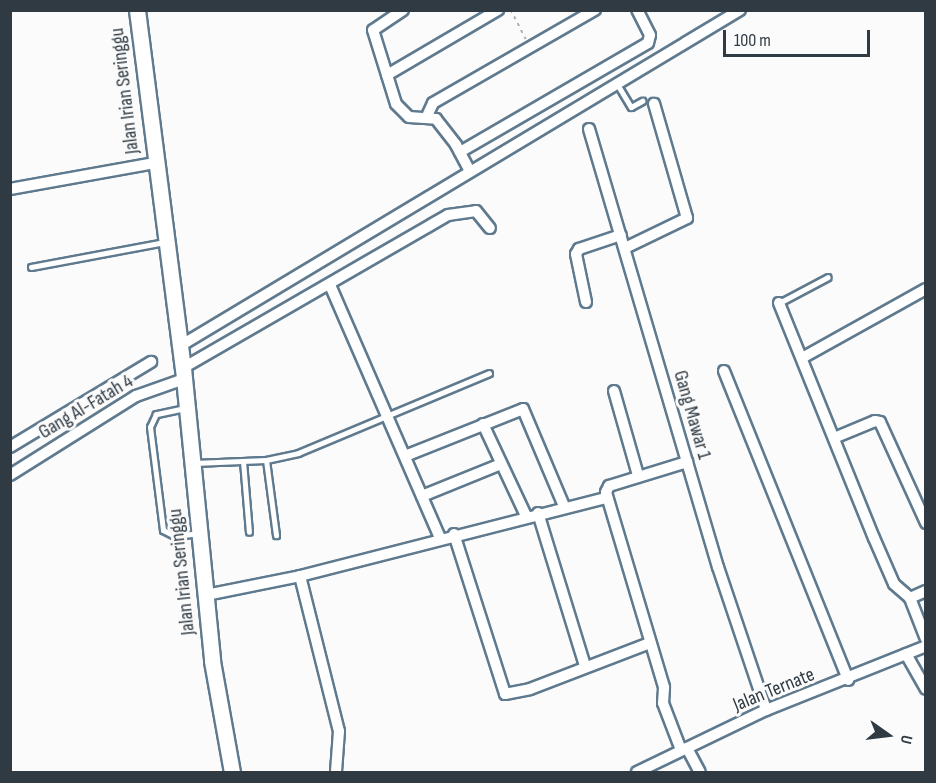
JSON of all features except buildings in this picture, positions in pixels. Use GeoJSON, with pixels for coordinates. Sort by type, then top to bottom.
{"type":"FeatureCollection","features":[{"type":"Feature","properties":{"kind":"street","name":"Jalan Irian Seringgu"},"geometry":{"type":"LineString","coordinates":[[137,10],[182,363],[212,662],[232,772]]}},
{"type":"Feature","properties":{"kind":"street"},"geometry":{"type":"LineString","coordinates":[[403,10],[373,30],[398,110],[409,117],[427,116],[436,119],[460,152],[470,171]]}},
{"type":"Feature","properties":{"kind":"street"},"geometry":{"type":"LineString","coordinates":[[387,75],[498,10]]}},
{"type":"Feature","properties":{"kind":"street"},"geometry":{"type":"LineString","coordinates":[[427,116],[433,103],[595,10]]}},
{"type":"Feature","properties":{"kind":"street"},"geometry":{"type":"LineString","coordinates":[[460,152],[648,43],[650,35],[637,10]]}},
{"type":"Feature","properties":{"kind":"street"},"geometry":{"type":"LineString","coordinates":[[182,363],[470,171],[618,85],[740,10]]}},
{"type":"Feature","properties":{"kind":"street"},"geometry":{"type":"LineString","coordinates":[[543,104],[553,122]]}},
{"type":"Feature","properties":{"kind":"street"},"geometry":{"type":"LineString","coordinates":[[625,248],[687,218],[654,104]]}},
{"type":"Feature","properties":{"kind":"street","name":"Gang Mawar 1"},"geometry":{"type":"LineString","coordinates":[[589,129],[687,462],[766,710]]}},
{"type":"Feature","properties":{"kind":"street"},"geometry":{"type":"LineString","coordinates":[[10,189],[155,163]]}},
{"type":"Feature","properties":{"kind":"street"},"geometry":{"type":"LineString","coordinates":[[182,363],[330,285],[462,210],[476,211],[490,228]]}},
{"type":"Feature","properties":{"kind":"street"},"geometry":{"type":"LineString","coordinates":[[586,302],[576,254],[579,249],[621,235]]}},
{"type":"Feature","properties":{"kind":"street"},"geometry":{"type":"LineString","coordinates":[[330,285],[389,416],[440,538]]}},
{"type":"Feature","properties":{"kind":"street"},"geometry":{"type":"LineString","coordinates":[[802,358],[926,290]]}},
{"type":"Feature","properties":{"kind":"street"},"geometry":{"type":"LineString","coordinates":[[779,303],[894,584],[910,598],[926,639]]}},
{"type":"Feature","properties":{"kind":"street"},"geometry":{"type":"LineString","coordinates":[[10,447],[151,362]]}},
{"type":"Feature","properties":{"kind":"street","name":"Gang Al-Fatah 4"},"geometry":{"type":"LineString","coordinates":[[10,475],[136,396],[182,363]]}},
{"type":"Feature","properties":{"kind":"street"},"geometry":{"type":"LineString","coordinates":[[724,371],[848,680]]}},
{"type":"Feature","properties":{"kind":"street"},"geometry":{"type":"LineString","coordinates":[[614,391],[638,475]]}},
{"type":"Feature","properties":{"kind":"street"},"geometry":{"type":"LineString","coordinates":[[405,456],[519,409],[526,412],[564,506]]}},
{"type":"Feature","properties":{"kind":"street"},"geometry":{"type":"LineString","coordinates":[[834,438],[875,421],[880,422],[926,523]]}},
{"type":"Feature","properties":{"kind":"street"},"geometry":{"type":"LineString","coordinates":[[483,424],[526,516]]}},
{"type":"Feature","properties":{"kind":"street"},"geometry":{"type":"LineString","coordinates":[[687,462],[638,475],[609,486],[607,498],[664,687],[663,703],[684,749],[700,772]]}},
{"type":"Feature","properties":{"kind":"street"},"geometry":{"type":"LineString","coordinates":[[422,496],[501,464]]}},
{"type":"Feature","properties":{"kind":"street"},"geometry":{"type":"LineString","coordinates":[[206,595],[300,576],[564,506],[607,498]]}},
{"type":"Feature","properties":{"kind":"street"},"geometry":{"type":"LineString","coordinates":[[538,513],[585,666]]}},
{"type":"Feature","properties":{"kind":"street"},"geometry":{"type":"LineString","coordinates":[[454,534],[504,692],[521,692],[650,643]]}},
{"type":"Feature","properties":{"kind":"street"},"geometry":{"type":"LineString","coordinates":[[300,576],[339,731],[336,772]]}},
{"type":"Feature","properties":{"kind":"street"},"geometry":{"type":"LineString","coordinates":[[910,598],[926,591]]}},
{"type":"Feature","properties":{"kind":"street","name":"Jalan Ternate"},"geometry":{"type":"LineString","coordinates":[[638,772],[766,710],[848,680],[926,646]]}},
{"type":"Feature","properties":{"kind":"street"},"geometry":{"type":"LineString","coordinates":[[906,654],[926,689]]}},
{"type":"Feature","properties":{"kind":"lane"},"geometry":{"type":"LineString","coordinates":[[618,85],[631,107],[642,101]]}},
{"type":"Feature","properties":{"kind":"lane"},"geometry":{"type":"LineString","coordinates":[[31,267],[166,242]]}},
{"type":"Feature","properties":{"kind":"lane"},"geometry":{"type":"LineString","coordinates":[[779,303],[828,277]]}},
{"type":"Feature","properties":{"kind":"lane"},"geometry":{"type":"LineString","coordinates":[[193,463],[266,460],[298,453],[489,373]]}},
{"type":"Feature","properties":{"kind":"lane"},"geometry":{"type":"LineString","coordinates":[[187,407],[156,414],[150,426],[163,530],[175,536],[200,533]]}},
{"type":"Feature","properties":{"kind":"lane"},"geometry":{"type":"LineString","coordinates":[[266,460],[276,535]]}},
{"type":"Feature","properties":{"kind":"lane"},"geometry":{"type":"LineString","coordinates":[[243,461],[249,532]]}},
{"type":"Feature","properties":{"kind":"path"},"geometry":{"type":"LineString","coordinates":[[511,10],[531,46]]}}]}
